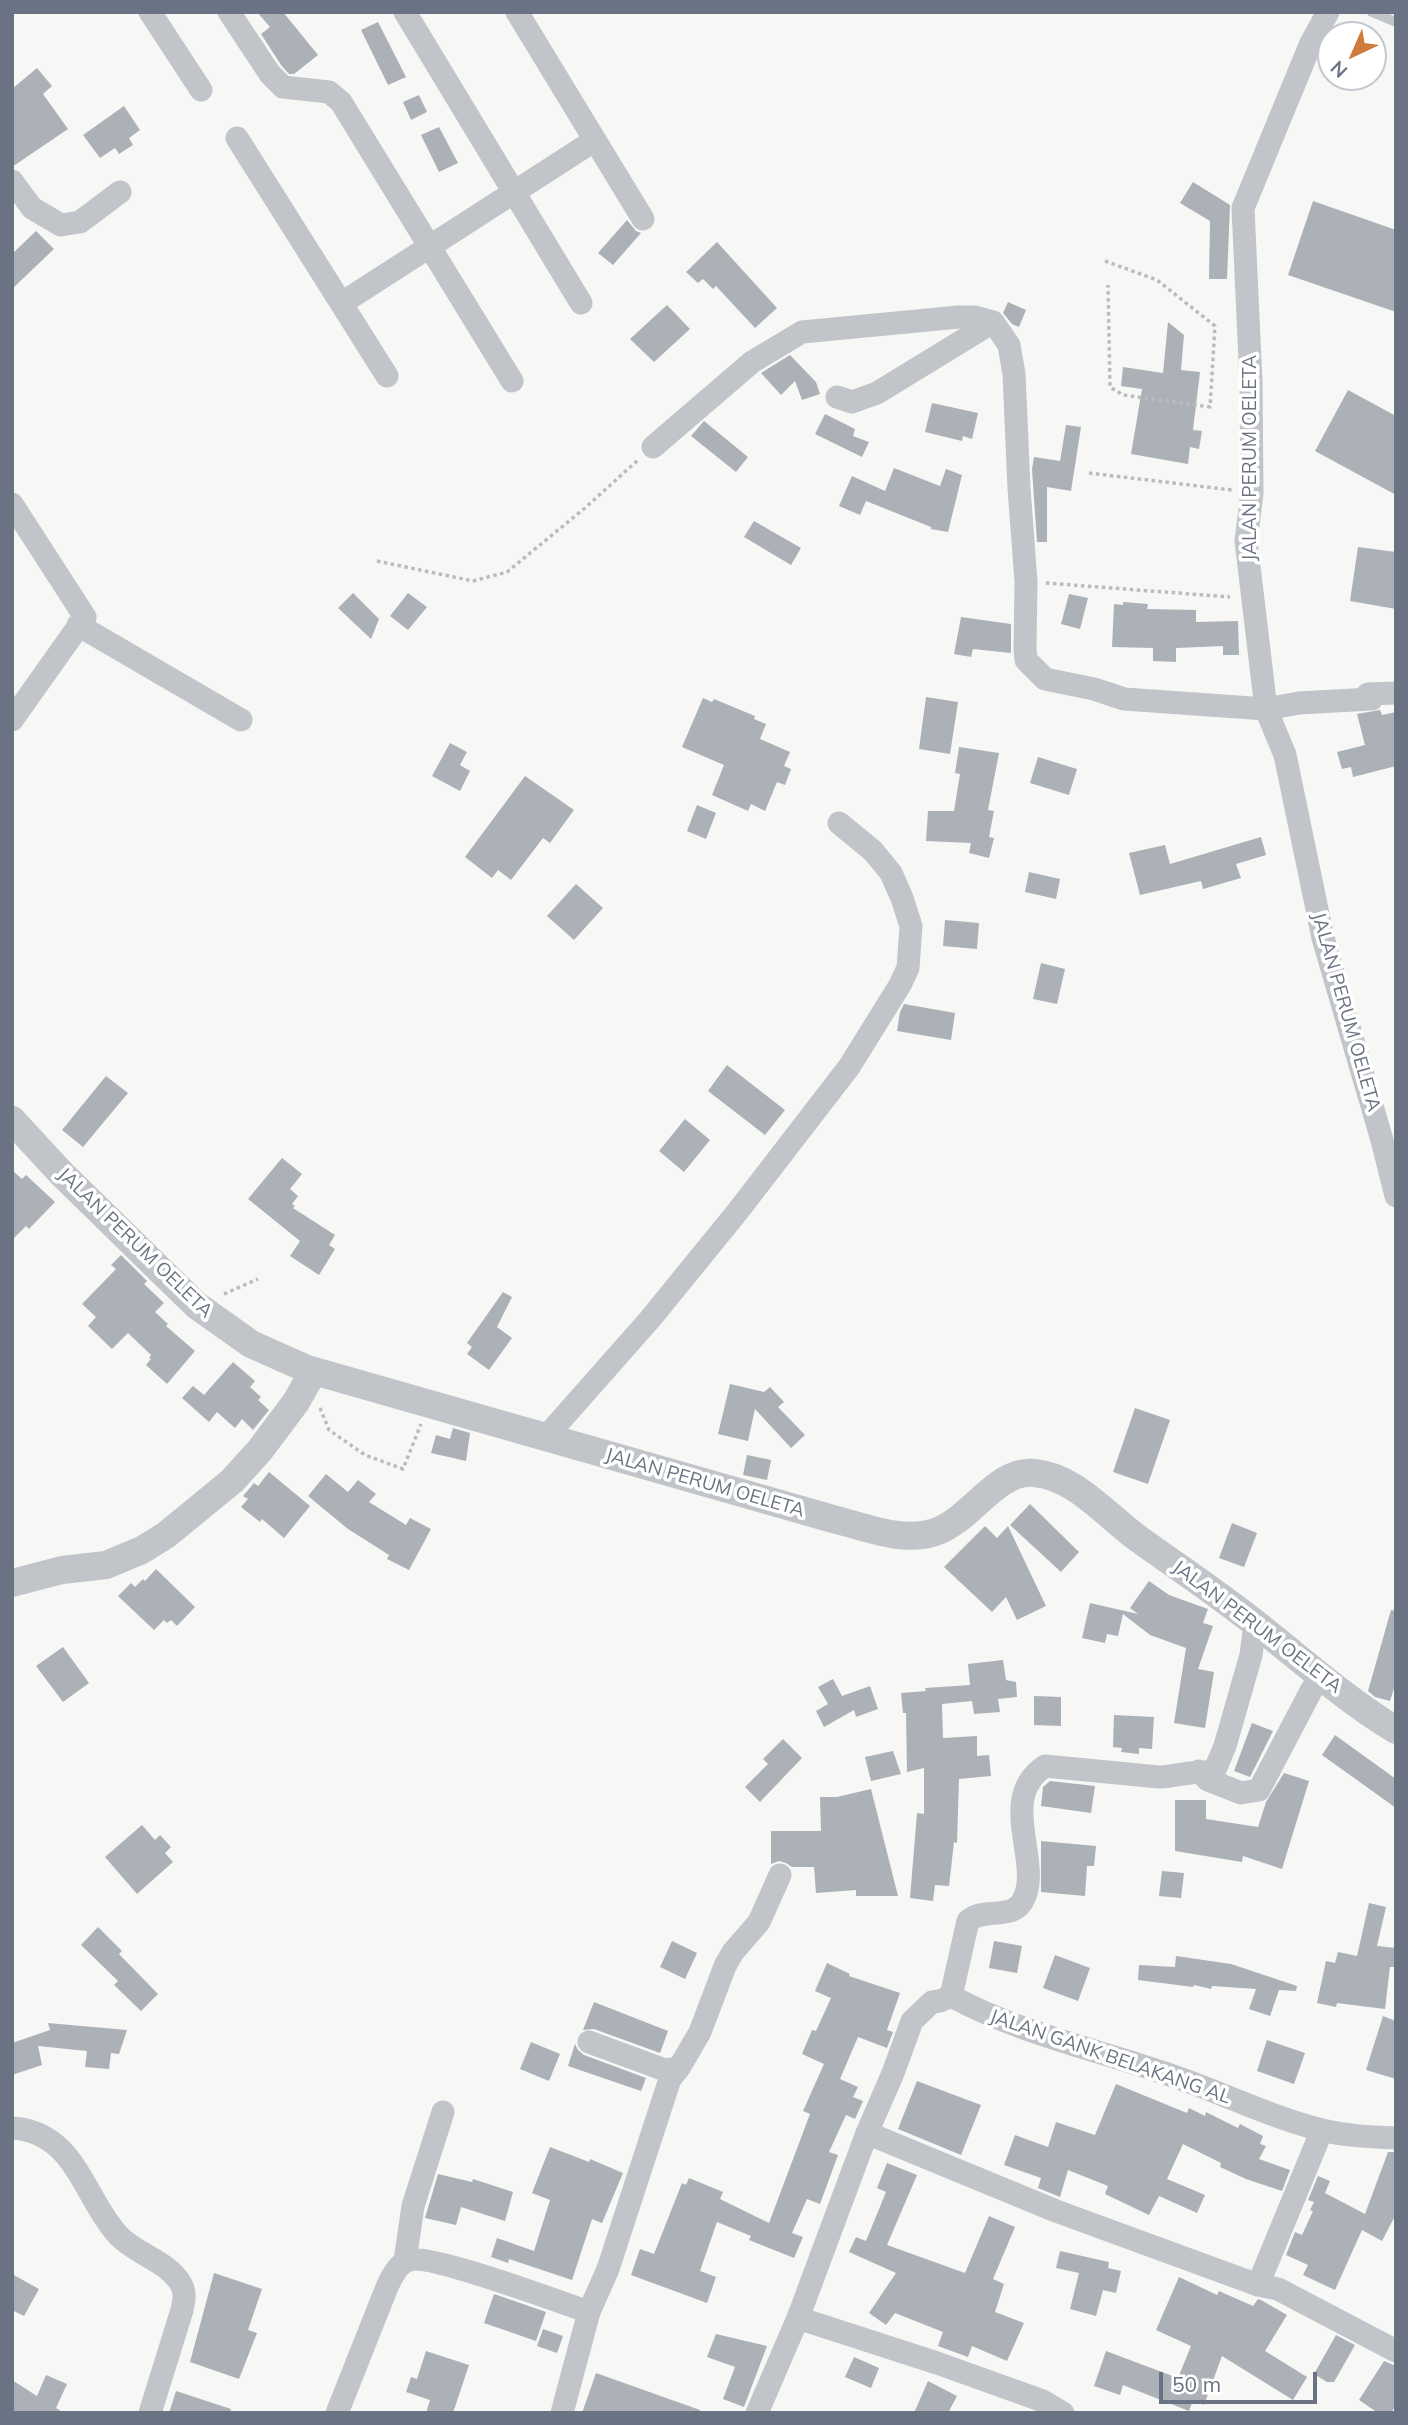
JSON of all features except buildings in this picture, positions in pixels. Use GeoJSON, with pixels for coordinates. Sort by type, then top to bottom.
{"type":"FeatureCollection","features":[{"type":"Feature","properties":{"kind":"street"},"geometry":{"type":"LineString","coordinates":[[150,12],[201,90]]}},
{"type":"Feature","properties":{"kind":"street"},"geometry":{"type":"LineString","coordinates":[[229,12],[270,74],[282,87],[329,92],[341,102],[512,381]]}},
{"type":"Feature","properties":{"kind":"street"},"geometry":{"type":"LineString","coordinates":[[405,12],[581,303]]}},
{"type":"Feature","properties":{"kind":"street"},"geometry":{"type":"LineString","coordinates":[[517,12],[643,219]]}},
{"type":"Feature","properties":{"kind":"street","name":"JALAN PERUM OELETA"},"geometry":{"type":"LineString","coordinates":[[1328,12],[1311,43],[1243,208],[1251,383],[1252,493],[1246,541],[1266,709],[1285,755],[1323,939],[1396,1196]]}},
{"type":"Feature","properties":{"kind":"street"},"geometry":{"type":"LineString","coordinates":[[237,138],[387,376]]}},
{"type":"Feature","properties":{"kind":"street"},"geometry":{"type":"LineString","coordinates":[[342,303],[595,140]]}},
{"type":"Feature","properties":{"kind":"street"},"geometry":{"type":"LineString","coordinates":[[12,181],[32,208],[61,225],[80,222],[120,192]]}},
{"type":"Feature","properties":{"kind":"street"},"geometry":{"type":"LineString","coordinates":[[653,447],[752,362],[802,332],[959,317],[975,317],[993,322],[1009,345],[1014,374],[1026,582],[1026,660],[1045,679],[1124,699],[1266,709],[1298,703],[1372,699],[1368,694],[1396,693]]}},
{"type":"Feature","properties":{"kind":"street"},"geometry":{"type":"LineString","coordinates":[[837,397],[852,402],[877,393],[993,322]]}},
{"type":"Feature","properties":{"kind":"street"},"geometry":{"type":"LineString","coordinates":[[12,504],[85,617],[12,720]]}},
{"type":"Feature","properties":{"kind":"street"},"geometry":{"type":"LineString","coordinates":[[78,625],[242,720]]}},
{"type":"Feature","properties":{"kind":"street"},"geometry":{"type":"LineString","coordinates":[[545,1438],[651,1318],[738,1211],[849,1067],[900,985],[908,968],[911,926],[902,898],[891,873],[873,851],[839,823]]}},
{"type":"Feature","properties":{"kind":"street","name":"JALAN PERUM OELETA"},"geometry":{"type":"LineString","coordinates":[[12,1120],[62,1174],[196,1305],[251,1344],[308,1374],[427,1402],[545,1438],[905,1537],[933,1533],[963,1518],[983,1497],[1008,1479],[1032,1472],[1064,1480],[1255,1623],[1322,1677],[1396,1730]]}},
{"type":"Feature","properties":{"kind":"street"},"geometry":{"type":"LineString","coordinates":[[12,1583],[62,1570],[106,1565],[142,1550],[166,1535],[232,1481],[260,1450],[296,1402],[308,1374]]}},
{"type":"Feature","properties":{"kind":"street"},"geometry":{"type":"LineString","coordinates":[[757,2413],[798,2318],[912,2021],[932,2002],[951,1996],[968,1921],[975,1914],[1011,1910],[1020,1906],[1026,1895],[1028,1867],[1022,1820],[1023,1793],[1035,1772],[1045,1766],[1159,1777],[1199,1771],[1214,1772],[1220,1763],[1251,1655],[1255,1623]]}},
{"type":"Feature","properties":{"kind":"street"},"geometry":{"type":"LineString","coordinates":[[1199,1771],[1208,1780],[1241,1793],[1259,1790],[1312,1689],[1322,1677]]}},
{"type":"Feature","properties":{"kind":"street"},"geometry":{"type":"LineString","coordinates":[[562,2413],[589,2312],[608,2269],[670,2079],[701,2032],[725,1966],[758,1922],[780,1875]]}},
{"type":"Feature","properties":{"kind":"street","name":"JALAN GANK BELAKANG AL"},"geometry":{"type":"LineString","coordinates":[[951,1996],[983,2013],[1049,2038],[1163,2072],[1276,2116],[1322,2130],[1356,2136],[1396,2138]]}},
{"type":"Feature","properties":{"kind":"street"},"geometry":{"type":"LineString","coordinates":[[589,2042],[665,2070],[679,2068]]}},
{"type":"Feature","properties":{"kind":"street"},"geometry":{"type":"LineString","coordinates":[[337,2413],[387,2287],[394,2273],[405,2261],[413,2206],[443,2112]]}},
{"type":"Feature","properties":{"kind":"street"},"geometry":{"type":"LineString","coordinates":[[12,2128],[38,2135],[57,2146],[69,2158],[118,2236],[172,2274],[182,2286],[185,2296],[182,2311],[150,2413]]}},
{"type":"Feature","properties":{"kind":"street"},"geometry":{"type":"LineString","coordinates":[[1258,2285],[1322,2130]]}},
{"type":"Feature","properties":{"kind":"street"},"geometry":{"type":"LineString","coordinates":[[867,2133],[1056,2211],[1258,2285],[1278,2289],[1396,2351]]}},
{"type":"Feature","properties":{"kind":"street"},"geometry":{"type":"LineString","coordinates":[[405,2261],[415,2259],[455,2269],[589,2312]]}},
{"type":"Feature","properties":{"kind":"street"},"geometry":{"type":"LineString","coordinates":[[798,2318],[937,2362],[1041,2407],[1063,2413]]}},
{"type":"Feature","properties":{"kind":"lane"},"geometry":{"type":"LineString","coordinates":[[1372,12],[1396,22]]}},
{"type":"Feature","properties":{"kind":"path"},"geometry":{"type":"LineString","coordinates":[[1105,261],[1157,280],[1214,326],[1210,407],[1123,395],[1110,387],[1108,285]]}},
{"type":"Feature","properties":{"kind":"path"},"geometry":{"type":"LineString","coordinates":[[377,561],[473,581],[507,572],[585,508],[653,447]]}},
{"type":"Feature","properties":{"kind":"path"},"geometry":{"type":"LineString","coordinates":[[1089,473],[1252,493]]}},
{"type":"Feature","properties":{"kind":"path"},"geometry":{"type":"LineString","coordinates":[[1026,582],[1253,598]]}},
{"type":"Feature","properties":{"kind":"path"},"geometry":{"type":"LineString","coordinates":[[196,1305],[258,1279]]}},
{"type":"Feature","properties":{"kind":"path"},"geometry":{"type":"LineString","coordinates":[[308,1374],[329,1430],[365,1455],[403,1469],[427,1402]]}}]}
